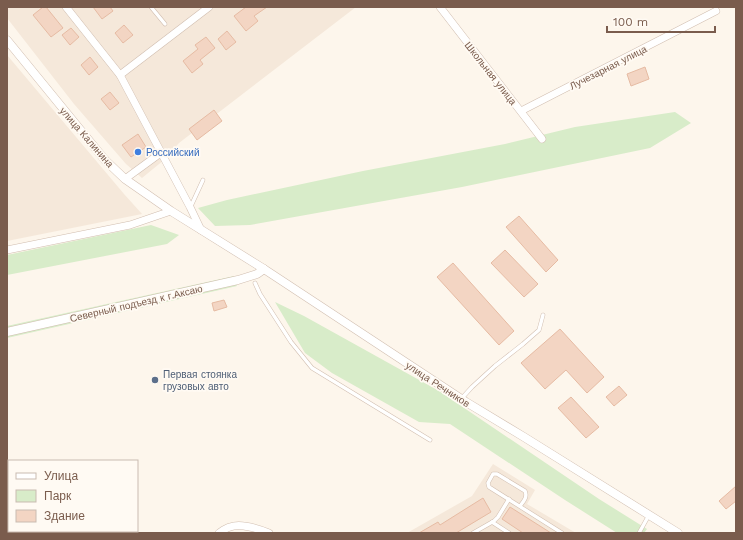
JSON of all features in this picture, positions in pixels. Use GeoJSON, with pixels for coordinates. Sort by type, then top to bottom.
{"type":"FeatureCollection","features":[{"type":"Feature","properties":{"kind":"street"},"geometry":{"type":"LineString","coordinates":[[66,7],[120,75],[162,152],[201,230]]}},
{"type":"Feature","properties":{"kind":"street"},"geometry":{"type":"LineString","coordinates":[[120,75],[209,7]]}},
{"type":"Feature","properties":{"kind":"street","name":"Школьная улица"},"geometry":{"type":"LineString","coordinates":[[440,7],[542,139]]}},
{"type":"Feature","properties":{"kind":"street","name":"Лучезарная улица"},"geometry":{"type":"LineString","coordinates":[[521,112],[716,11]]}},
{"type":"Feature","properties":{"kind":"street","name":"улица Калинина"},"geometry":{"type":"LineString","coordinates":[[7,40],[105,160],[126,179],[171,212],[201,230]]}},
{"type":"Feature","properties":{"kind":"street"},"geometry":{"type":"LineString","coordinates":[[126,179],[162,152]]}},
{"type":"Feature","properties":{"kind":"street"},"geometry":{"type":"LineString","coordinates":[[7,250],[130,226],[171,212]]}},
{"type":"Feature","properties":{"kind":"street","name":"улица Речников"},"geometry":{"type":"LineString","coordinates":[[201,230],[264,269],[462,399],[678,533]]}},
{"type":"Feature","properties":{"kind":"street","name":"Северный подъезд к г.Аксаю"},"geometry":{"type":"LineString","coordinates":[[7,332],[238,280],[257,274],[264,269]]}},
{"type":"Feature","properties":{"kind":"street"},"geometry":{"type":"LineString","coordinates":[[219,533],[230,526],[239,526],[247,530],[269,533]]}},
{"type":"Feature","properties":{"kind":"lane"},"geometry":{"type":"LineString","coordinates":[[151,7],[165,24]]}},
{"type":"Feature","properties":{"kind":"lane"},"geometry":{"type":"LineString","coordinates":[[190,207],[203,180]]}},
{"type":"Feature","properties":{"kind":"lane"},"geometry":{"type":"LineString","coordinates":[[255,283],[260,294],[291,342],[312,368],[430,440]]}},
{"type":"Feature","properties":{"kind":"lane"},"geometry":{"type":"LineString","coordinates":[[462,399],[472,387],[495,366],[539,330],[542,315]]}},
{"type":"Feature","properties":{"kind":"lane"},"geometry":{"type":"LineString","coordinates":[[520,506],[526,497],[525,491],[497,474],[493,474],[488,483],[489,487],[562,533]]}},
{"type":"Feature","properties":{"kind":"lane"},"geometry":{"type":"LineString","coordinates":[[473,533],[498,517],[509,500]]}},
{"type":"Feature","properties":{"kind":"lane"},"geometry":{"type":"LineString","coordinates":[[639,533],[649,515]]}},
{"type":"Feature","properties":{"kind":"lane"},"geometry":{"type":"LineString","coordinates":[[492,522],[509,533]]}},
{"type":"Feature","properties":{"kind":"shaded area"},"geometry":{"type":"Polygon","coordinates":[[[7,7],[356,7],[179,143],[164,160],[142,178],[126,164],[74,104],[7,18],[7,7]]]}},
{"type":"Feature","properties":{"kind":"shaded area"},"geometry":{"type":"Polygon","coordinates":[[[7,55],[124,194],[142,214],[7,241],[7,55]]]}},
{"type":"Feature","properties":{"kind":"shaded area"},"geometry":{"type":"Polygon","coordinates":[[[493,464],[535,490],[527,504],[576,533],[407,533],[472,496],[493,464]]]}},
{"type":"Feature","properties":{"kind":"green space"},"geometry":{"type":"Polygon","coordinates":[[[675,112],[691,123],[650,148],[462,187],[250,225],[215,226],[198,208],[227,200],[363,171],[505,144],[575,127],[675,112]]]}},
{"type":"Feature","properties":{"kind":"green space"},"geometry":{"type":"Polygon","coordinates":[[[151,225],[179,235],[167,244],[7,275],[7,255],[151,225]]]}},
{"type":"Feature","properties":{"kind":"green space"},"geometry":{"type":"Polygon","coordinates":[[[234,276],[235,278],[7,329],[7,326],[234,276]]]}},
{"type":"Feature","properties":{"kind":"green space"},"geometry":{"type":"Polygon","coordinates":[[[236,284],[237,286],[7,338],[7,335],[236,284]]]}},
{"type":"Feature","properties":{"kind":"green space"},"geometry":{"type":"Polygon","coordinates":[[[275,302],[304,316],[439,391],[599,499],[647,529],[644,533],[617,533],[450,424],[419,422],[332,373],[305,353],[275,302]]]}},
{"type":"Feature","properties":{"kind":"building"},"geometry":{"type":"Polygon","coordinates":[[[43,7],[46,7],[63,28],[51,37],[33,15],[43,7]]]}},
{"type":"Feature","properties":{"kind":"building"},"geometry":{"type":"Polygon","coordinates":[[[93,7],[110,7],[113,11],[102,19],[93,7]]]}},
{"type":"Feature","properties":{"kind":"building"},"geometry":{"type":"Polygon","coordinates":[[[246,7],[267,7],[254,16],[258,21],[246,31],[234,16],[246,7]]]}},
{"type":"Feature","properties":{"kind":"building"},"geometry":{"type":"Polygon","coordinates":[[[124,25],[133,35],[123,43],[115,33],[124,25]]]}},
{"type":"Feature","properties":{"kind":"building"},"geometry":{"type":"Polygon","coordinates":[[[71,28],[79,37],[70,45],[62,35],[71,28]]]}},
{"type":"Feature","properties":{"kind":"building"},"geometry":{"type":"Polygon","coordinates":[[[227,31],[236,42],[226,50],[218,39],[227,31]]]}},
{"type":"Feature","properties":{"kind":"building"},"geometry":{"type":"Polygon","coordinates":[[[206,37],[215,48],[200,60],[203,64],[192,73],[183,61],[198,49],[195,45],[206,37]]]}},
{"type":"Feature","properties":{"kind":"building"},"geometry":{"type":"Polygon","coordinates":[[[90,57],[98,67],[89,75],[81,65],[90,57]]]}},
{"type":"Feature","properties":{"kind":"building"},"geometry":{"type":"Polygon","coordinates":[[[645,67],[649,79],[631,86],[627,74],[645,67]]]}},
{"type":"Feature","properties":{"kind":"building"},"geometry":{"type":"Polygon","coordinates":[[[110,92],[119,103],[110,110],[101,99],[110,92]]]}},
{"type":"Feature","properties":{"kind":"building"},"geometry":{"type":"Polygon","coordinates":[[[214,110],[222,121],[197,140],[189,129],[214,110]]]}},
{"type":"Feature","properties":{"kind":"building"},"geometry":{"type":"Polygon","coordinates":[[[138,134],[146,147],[131,157],[122,145],[138,134]]]}},
{"type":"Feature","properties":{"kind":"building"},"geometry":{"type":"Polygon","coordinates":[[[519,216],[558,260],[546,272],[506,227],[519,216]]]}},
{"type":"Feature","properties":{"kind":"building"},"geometry":{"type":"Polygon","coordinates":[[[505,250],[538,284],[524,297],[491,263],[505,250]]]}},
{"type":"Feature","properties":{"kind":"building"},"geometry":{"type":"Polygon","coordinates":[[[453,263],[514,331],[499,345],[437,277],[453,263]]]}},
{"type":"Feature","properties":{"kind":"building"},"geometry":{"type":"Polygon","coordinates":[[[224,300],[227,307],[214,311],[212,303],[224,300]]]}},
{"type":"Feature","properties":{"kind":"building"},"geometry":{"type":"Polygon","coordinates":[[[560,329],[604,377],[587,393],[566,370],[545,389],[521,363],[560,329]]]}},
{"type":"Feature","properties":{"kind":"building"},"geometry":{"type":"Polygon","coordinates":[[[619,386],[627,395],[614,406],[606,397],[619,386]]]}},
{"type":"Feature","properties":{"kind":"building"},"geometry":{"type":"Polygon","coordinates":[[[571,397],[599,427],[586,438],[558,408],[571,397]]]}},
{"type":"Feature","properties":{"kind":"building"},"geometry":{"type":"Polygon","coordinates":[[[736,486],[736,501],[726,509],[719,501],[736,486]]]}},
{"type":"Feature","properties":{"kind":"building"},"geometry":{"type":"Polygon","coordinates":[[[483,498],[491,512],[456,533],[419,533],[438,522],[440,525],[483,498]]]}},
{"type":"Feature","properties":{"kind":"building"},"geometry":{"type":"Polygon","coordinates":[[[510,507],[551,533],[523,533],[502,519],[510,507]]]}},
{"type":"Feature","properties":{"kind":"place","name":"Российский"},"geometry":{"type":"Point","coordinates":[138,152]}},
{"type":"Feature","properties":{"kind":"place","name":"Первая стоянка грузовых авто"},"geometry":{"type":"Point","coordinates":[155,380]}}]}
